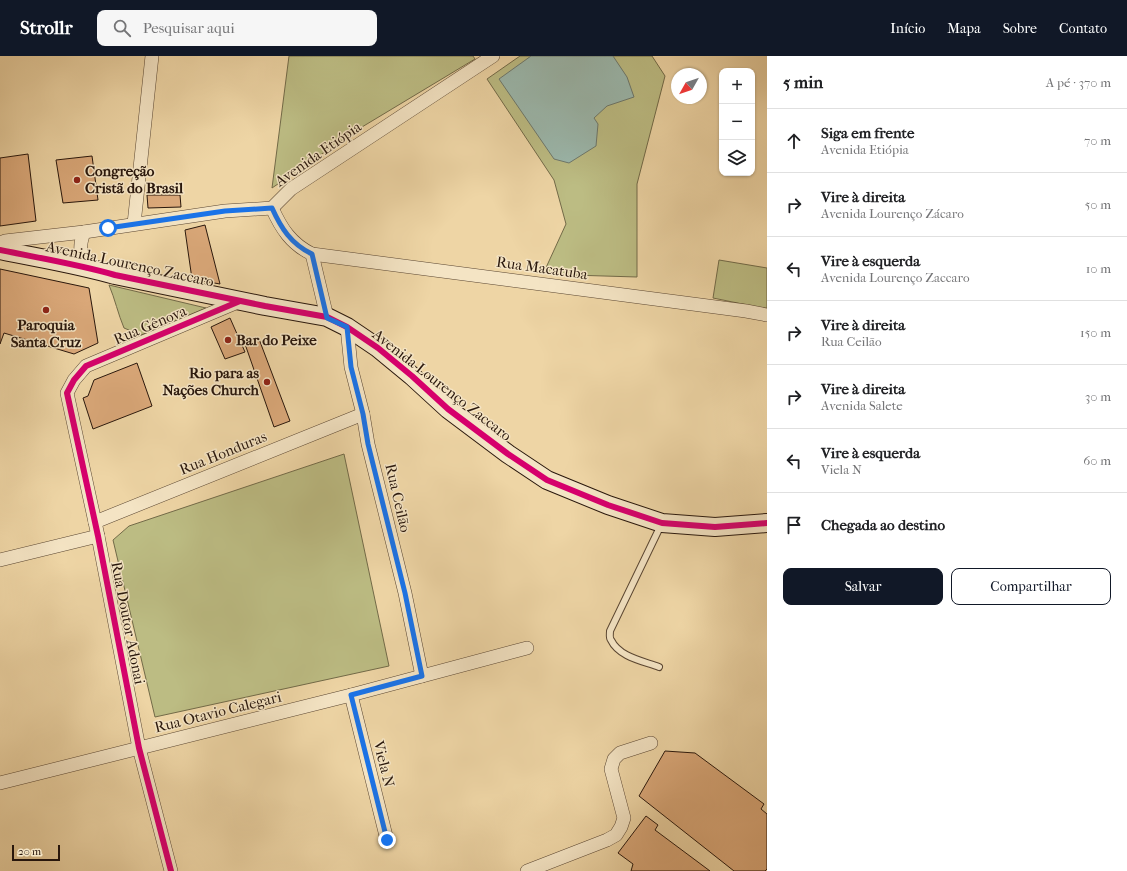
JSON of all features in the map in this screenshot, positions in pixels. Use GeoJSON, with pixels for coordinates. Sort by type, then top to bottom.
{"type":"FeatureCollection","features":[{"type":"Feature","properties":{"kind":"street"},"geometry":{"type":"LineString","coordinates":[[134,224],[152,56]]}},
{"type":"Feature","properties":{"kind":"street","name":"Avenida Etiópia"},"geometry":{"type":"LineString","coordinates":[[0,242],[5,240],[84,232],[225,211],[272,208],[291,189],[493,56]]}},
{"type":"Feature","properties":{"kind":"street"},"geometry":{"type":"LineString","coordinates":[[272,208],[280,225],[290,238],[302,250],[312,254],[327,318]]}},
{"type":"Feature","properties":{"kind":"street"},"geometry":{"type":"LineString","coordinates":[[84,232],[81,239],[80,249],[83,258],[91,268]]}},
{"type":"Feature","properties":{"kind":"street","name":"Avenida Lourenço Zaccaro"},"geometry":{"type":"LineString","coordinates":[[0,250],[41,257],[115,275],[327,318],[347,327],[378,348],[412,376],[448,409],[508,454],[547,480],[608,505],[662,523],[715,527],[767,523]]}},
{"type":"Feature","properties":{"kind":"street","name":"Rua Macatuba"},"geometry":{"type":"LineString","coordinates":[[312,254],[767,315]]}},
{"type":"Feature","properties":{"kind":"street","name":"Rua Gênova"},"geometry":{"type":"LineString","coordinates":[[74,380],[86,366],[240,301]]}},
{"type":"Feature","properties":{"kind":"street","name":"Rua Ceilão"},"geometry":{"type":"LineString","coordinates":[[347,327],[351,367],[363,414],[368,444],[405,593],[422,676]]}},
{"type":"Feature","properties":{"kind":"street","name":"Rua Doutor Adonai"},"geometry":{"type":"LineString","coordinates":[[74,380],[67,393],[98,536],[139,748],[171,871]]}},
{"type":"Feature","properties":{"kind":"street","name":"Rua Honduras"},"geometry":{"type":"LineString","coordinates":[[94,522],[363,414]]}},
{"type":"Feature","properties":{"kind":"street"},"geometry":{"type":"LineString","coordinates":[[0,560],[98,536]]}},
{"type":"Feature","properties":{"kind":"street","name":"Rua Otavio Calegari"},"geometry":{"type":"LineString","coordinates":[[0,783],[351,695],[527,648]]}},
{"type":"Feature","properties":{"kind":"street","name":"Viela N"},"geometry":{"type":"LineString","coordinates":[[351,695],[387,840]]}},
{"type":"Feature","properties":{"kind":"street"},"geometry":{"type":"LineString","coordinates":[[527,871],[606,840],[616,834],[621,827],[624,818],[612,769],[614,759],[620,753],[651,743]]}},
{"type":"Feature","properties":{"kind":"lane"},"geometry":{"type":"LineString","coordinates":[[659,666],[628,656],[616,648],[610,639],[610,631],[662,523]]}},
{"type":"Feature","properties":{"kind":"green space"},"geometry":{"type":"Polygon","coordinates":[[[289,56],[473,56],[475,59],[357,130],[272,188],[289,56]]]}},
{"type":"Feature","properties":{"kind":"green space"},"geometry":{"type":"Polygon","coordinates":[[[520,56],[652,56],[665,76],[637,184],[637,277],[571,275],[544,272],[566,224],[554,180],[487,79],[520,56]]]}},
{"type":"Feature","properties":{"kind":"green space"},"geometry":{"type":"Polygon","coordinates":[[[719,260],[767,268],[767,309],[713,298],[719,260]]]}},
{"type":"Feature","properties":{"kind":"green space"},"geometry":{"type":"Polygon","coordinates":[[[109,285],[206,308],[141,335],[124,328],[109,285]]]}},
{"type":"Feature","properties":{"kind":"green space"},"geometry":{"type":"Polygon","coordinates":[[[344,454],[389,666],[155,717],[113,540],[129,526],[344,454]]]}},
{"type":"Feature","properties":{"kind":"shaded area"},"geometry":{"type":"Polygon","coordinates":[[[531,56],[613,56],[627,77],[634,97],[607,106],[594,118],[598,124],[596,146],[569,163],[554,159],[499,79],[531,56]]]}},
{"type":"Feature","properties":{"kind":"building"},"geometry":{"type":"Polygon","coordinates":[[[28,154],[36,221],[0,226],[0,158],[28,154]]]}},
{"type":"Feature","properties":{"kind":"building","name":"Congreção Cristã do Brasil"},"geometry":{"type":"Polygon","coordinates":[[[92,156],[98,200],[63,203],[56,160],[92,156]]]}},
{"type":"Feature","properties":{"kind":"building"},"geometry":{"type":"Polygon","coordinates":[[[147,195],[180,195],[181,207],[148,208],[147,195]]]}},
{"type":"Feature","properties":{"kind":"building"},"geometry":{"type":"Polygon","coordinates":[[[205,225],[220,284],[192,279],[185,230],[205,225]]]}},
{"type":"Feature","properties":{"kind":"building","name":"Paroquia Santa Cruz"},"geometry":{"type":"Polygon","coordinates":[[[0,269],[89,288],[98,343],[74,354],[4,333],[0,344],[0,269]]]}},
{"type":"Feature","properties":{"kind":"building","name":"Bar do Peixe"},"geometry":{"type":"Polygon","coordinates":[[[230,318],[245,352],[225,359],[211,327],[230,318]]]}},
{"type":"Feature","properties":{"kind":"building","name":"Rio para as Nações Church"},"geometry":{"type":"Polygon","coordinates":[[[259,339],[290,421],[274,427],[245,344],[259,339]]]}},
{"type":"Feature","properties":{"kind":"building"},"geometry":{"type":"Polygon","coordinates":[[[137,363],[152,406],[93,429],[83,398],[88,396],[94,380],[137,363]]]}},
{"type":"Feature","properties":{"kind":"building"},"geometry":{"type":"Polygon","coordinates":[[[665,751],[695,753],[764,804],[761,809],[767,814],[767,869],[765,871],[734,871],[639,796],[665,751]]]}},
{"type":"Feature","properties":{"kind":"building"},"geometry":{"type":"Polygon","coordinates":[[[646,816],[658,825],[655,830],[710,871],[631,871],[633,864],[618,853],[646,816]]]}},
{"type":"Feature","properties":{"kind":"cycle path"},"geometry":{"type":"LineString","coordinates":[[0,250],[265,306],[327,317],[347,327],[378,348],[412,376],[448,409],[508,454],[547,480],[608,505],[662,523],[715,527],[767,523]]}},
{"type":"Feature","properties":{"kind":"cycle path"},"geometry":{"type":"LineString","coordinates":[[171,871],[139,748],[98,536],[67,393],[74,380],[86,366],[240,301]]}},
{"type":"Feature","properties":{"kind":"place","name":"Congreção Cristã do Brasil"},"geometry":{"type":"Point","coordinates":[77,180]}},
{"type":"Feature","properties":{"kind":"place","name":"Paroquia Santa Cruz"},"geometry":{"type":"Point","coordinates":[46,310]}},
{"type":"Feature","properties":{"kind":"place","name":"Bar do Peixe"},"geometry":{"type":"Point","coordinates":[228,340]}},
{"type":"Feature","properties":{"kind":"place","name":"Rio para as Nações Church"},"geometry":{"type":"Point","coordinates":[267,382]}},
{"type":"Feature","properties":{"kind":"route"},"geometry":{"type":"LineString","coordinates":[[108,228],[225,211],[272,208],[280,225],[290,238],[302,250],[312,254],[327,318],[347,327],[351,367],[363,414],[368,444],[405,593],[422,676],[351,695],[387,840]]}}]}
